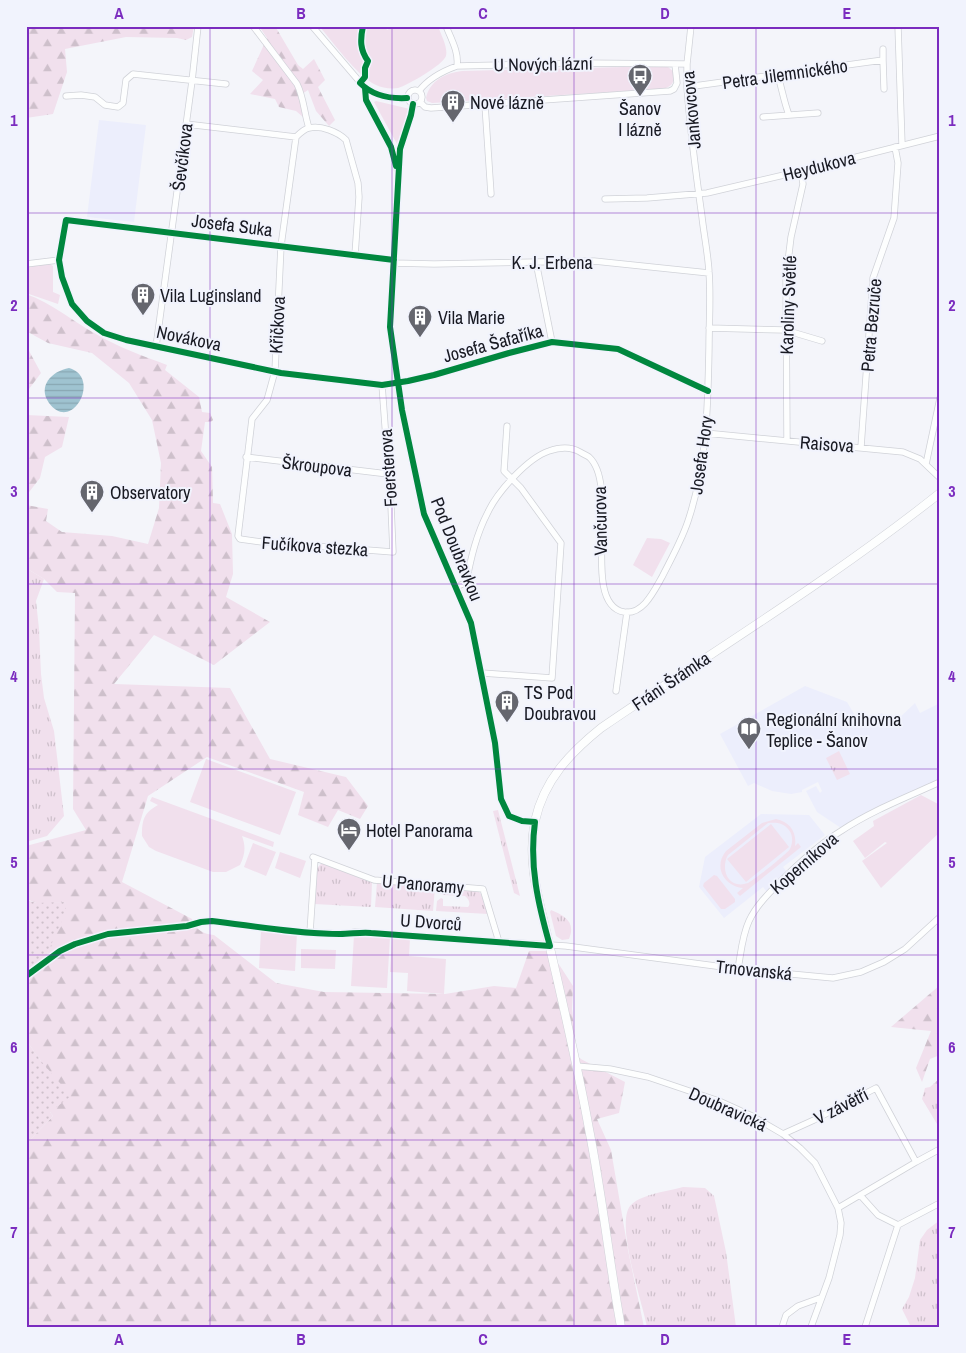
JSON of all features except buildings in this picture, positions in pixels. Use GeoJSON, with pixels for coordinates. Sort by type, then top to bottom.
{"type":"FeatureCollection","features":[{"type":"Feature","properties":{"kind":"street","name":"Ševčíkova"},"geometry":{"type":"LineString","coordinates":[[156,347],[198,26]]}},
{"type":"Feature","properties":{"kind":"street"},"geometry":{"type":"LineString","coordinates":[[253,26],[297,84],[301,92],[304,115],[309,128]]}},
{"type":"Feature","properties":{"kind":"street"},"geometry":{"type":"LineString","coordinates":[[312,26],[365,88],[386,97],[407,98],[413,104],[412,115],[400,149],[398,173]]}},
{"type":"Feature","properties":{"kind":"street"},"geometry":{"type":"LineString","coordinates":[[446,26],[456,50],[457,66]]}},
{"type":"Feature","properties":{"kind":"street","name":"Jankovcova"},"geometry":{"type":"LineString","coordinates":[[691,26],[687,64],[687,89],[698,194]]}},
{"type":"Feature","properties":{"kind":"street"},"geometry":{"type":"LineString","coordinates":[[898,26],[902,145]]}},
{"type":"Feature","properties":{"kind":"street"},"geometry":{"type":"LineString","coordinates":[[883,49],[884,89]]}},
{"type":"Feature","properties":{"kind":"street","name":"Petra Jilemnického"},"geometry":{"type":"LineString","coordinates":[[687,89],[883,60]]}},
{"type":"Feature","properties":{"kind":"street","name":"U Nových lázní"},"geometry":{"type":"LineString","coordinates":[[407,98],[411,90],[419,92],[430,80],[445,70],[457,66],[581,63],[687,64]]}},
{"type":"Feature","properties":{"kind":"street"},"geometry":{"type":"LineString","coordinates":[[674,89],[677,82],[675,64]]}},
{"type":"Feature","properties":{"kind":"street"},"geometry":{"type":"LineString","coordinates":[[66,96],[95,96],[105,105],[118,107],[123,104],[126,80],[133,74],[226,84]]}},
{"type":"Feature","properties":{"kind":"street"},"geometry":{"type":"LineString","coordinates":[[778,76],[789,115]]}},
{"type":"Feature","properties":{"kind":"street"},"geometry":{"type":"LineString","coordinates":[[365,88],[366,100],[391,147],[398,173]]}},
{"type":"Feature","properties":{"kind":"street","name":"U Nových lázní"},"geometry":{"type":"LineString","coordinates":[[413,104],[420,102],[425,107],[431,108],[687,89]]}},
{"type":"Feature","properties":{"kind":"street"},"geometry":{"type":"LineString","coordinates":[[419,92],[422,96],[420,102]]}},
{"type":"Feature","properties":{"kind":"street"},"geometry":{"type":"LineString","coordinates":[[485,105],[491,194]]}},
{"type":"Feature","properties":{"kind":"street"},"geometry":{"type":"LineString","coordinates":[[763,117],[818,113]]}},
{"type":"Feature","properties":{"kind":"street"},"geometry":{"type":"LineString","coordinates":[[186,124],[296,137],[309,128],[316,127],[341,135],[346,140],[356,176],[359,196],[355,255]]}},
{"type":"Feature","properties":{"kind":"street","name":"Heydukova"},"geometry":{"type":"LineString","coordinates":[[605,199],[698,194],[802,171],[940,136]]}},
{"type":"Feature","properties":{"kind":"street","name":"Křičkova"},"geometry":{"type":"LineString","coordinates":[[238,536],[252,419],[267,400],[275,372],[280,246],[296,137]]}},
{"type":"Feature","properties":{"kind":"street","name":"Petra Bezruče"},"geometry":{"type":"LineString","coordinates":[[861,447],[873,278],[894,218],[898,163],[895,147]]}},
{"type":"Feature","properties":{"kind":"street","name":"Karoliny Světlé"},"geometry":{"type":"LineString","coordinates":[[787,441],[786,278],[791,238],[803,184],[802,171]]}},
{"type":"Feature","properties":{"kind":"street","name":"Pod Doubravkou"},"geometry":{"type":"LineString","coordinates":[[398,173],[390,327],[397,382],[424,514],[471,623],[495,742],[501,799],[509,816],[522,821],[535,822]]}},
{"type":"Feature","properties":{"kind":"street","name":"Josefa Hory"},"geometry":{"type":"LineString","coordinates":[[627,612],[637,610],[645,603],[657,586],[679,545],[695,498],[701,468],[708,391],[709,273],[698,194]]}},
{"type":"Feature","properties":{"kind":"street","name":"Josefa Suka"},"geometry":{"type":"LineString","coordinates":[[66,220],[393,261]]}},
{"type":"Feature","properties":{"kind":"street","name":"Novákova"},"geometry":{"type":"LineString","coordinates":[[66,220],[59,260],[62,277],[72,304],[87,321],[104,333],[156,347],[275,372],[382,385],[397,382]]}},
{"type":"Feature","properties":{"kind":"street"},"geometry":{"type":"LineString","coordinates":[[26,264],[59,260]]}},
{"type":"Feature","properties":{"kind":"street","name":"K. J. Erbena"},"geometry":{"type":"LineString","coordinates":[[393,261],[434,264],[594,261],[709,273]]}},
{"type":"Feature","properties":{"kind":"street"},"geometry":{"type":"LineString","coordinates":[[536,262],[552,342]]}},
{"type":"Feature","properties":{"kind":"street"},"geometry":{"type":"LineString","coordinates":[[709,328],[785,330],[822,341]]}},
{"type":"Feature","properties":{"kind":"street","name":"Josefa Šafaříka"},"geometry":{"type":"LineString","coordinates":[[397,382],[434,375],[552,342],[618,349],[708,391]]}},
{"type":"Feature","properties":{"kind":"street","name":"Foersterova"},"geometry":{"type":"LineString","coordinates":[[382,385],[393,552]]}},
{"type":"Feature","properties":{"kind":"street"},"geometry":{"type":"LineString","coordinates":[[926,464],[940,398]]}},
{"type":"Feature","properties":{"kind":"street"},"geometry":{"type":"LineString","coordinates":[[482,673],[552,678],[561,543],[522,488],[504,471],[507,426]]}},
{"type":"Feature","properties":{"kind":"street","name":"Raisova"},"geometry":{"type":"LineString","coordinates":[[705,433],[909,453],[926,464],[940,478]]}},
{"type":"Feature","properties":{"kind":"street","name":"Vančurova"},"geometry":{"type":"LineString","coordinates":[[455,587],[466,583],[478,533],[489,509],[511,479],[542,453],[557,448],[573,448],[589,457],[597,470],[601,483],[602,501],[601,579],[610,602],[618,610],[627,612]]}},
{"type":"Feature","properties":{"kind":"street","name":"Škroupova"},"geometry":{"type":"LineString","coordinates":[[246,457],[388,474]]}},
{"type":"Feature","properties":{"kind":"street","name":"Fráni Šrámka"},"geometry":{"type":"LineString","coordinates":[[621,1327],[591,1138],[532,867],[532,839],[535,822],[545,791],[559,768],[576,749],[601,728],[808,590],[864,551],[940,493]]}},
{"type":"Feature","properties":{"kind":"street","name":"Fučíkova stezka"},"geometry":{"type":"LineString","coordinates":[[238,536],[243,540],[260,542],[393,552]]}},
{"type":"Feature","properties":{"kind":"street"},"geometry":{"type":"LineString","coordinates":[[616,691],[627,612]]}},
{"type":"Feature","properties":{"kind":"street","name":"Koperníkova"},"geometry":{"type":"LineString","coordinates":[[738,969],[744,933],[753,913],[764,898],[789,872],[841,831],[900,800],[940,782]]}},
{"type":"Feature","properties":{"kind":"street","name":"U Panoramy"},"geometry":{"type":"LineString","coordinates":[[310,932],[314,858],[374,880],[483,889],[499,942]]}},
{"type":"Feature","properties":{"kind":"street","name":"Trnovanská"},"geometry":{"type":"LineString","coordinates":[[550,946],[566,946],[738,969],[833,978],[871,968],[897,954],[917,939],[940,917]]}},
{"type":"Feature","properties":{"kind":"street","name":"U Dvorců"},"geometry":{"type":"LineString","coordinates":[[310,932],[342,934],[355,932],[550,946]]}},
{"type":"Feature","properties":{"kind":"street","name":"Doubravická"},"geometry":{"type":"LineString","coordinates":[[576,1066],[610,1069],[648,1077],[718,1101],[752,1116],[783,1134],[816,1163],[838,1208],[841,1223],[840,1235],[828,1278],[810,1327]]}},
{"type":"Feature","properties":{"kind":"street","name":"V závětří"},"geometry":{"type":"LineString","coordinates":[[783,1134],[876,1088],[916,1162]]}},
{"type":"Feature","properties":{"kind":"street"},"geometry":{"type":"LineString","coordinates":[[838,1208],[940,1149]]}},
{"type":"Feature","properties":{"kind":"street"},"geometry":{"type":"LineString","coordinates":[[860,1195],[878,1215],[898,1226]]}},
{"type":"Feature","properties":{"kind":"street"},"geometry":{"type":"LineString","coordinates":[[865,1327],[898,1226],[940,1204]]}},
{"type":"Feature","properties":{"kind":"street"},"geometry":{"type":"LineString","coordinates":[[782,1327],[786,1315],[798,1306],[820,1298]]}},
{"type":"Feature","properties":{"kind":"shaded area"},"geometry":{"type":"Polygon","coordinates":[[[99,120],[146,125],[134,222],[87,217],[99,120]]]}},
{"type":"Feature","properties":{"kind":"shaded area"},"geometry":{"type":"Polygon","coordinates":[[[805,686],[847,702],[860,724],[882,713],[887,721],[896,721],[915,703],[920,713],[940,703],[940,780],[841,828],[817,812],[806,791],[816,786],[820,793],[822,791],[818,782],[802,790],[802,792],[791,794],[772,791],[754,783],[748,786],[720,734],[805,686]]]}},
{"type":"Feature","properties":{"kind":"shaded area"},"geometry":{"type":"Polygon","coordinates":[[[761,814],[809,815],[825,835],[783,867],[787,872],[767,892],[763,887],[724,918],[699,887],[705,857],[761,814]]]}},
{"type":"Feature","properties":{"kind":"green space"},"geometry":{"type":"Polygon","coordinates":[[[26,26],[194,26],[192,37],[186,40],[177,38],[126,37],[65,49],[67,72],[53,114],[26,118],[26,26]]]}},
{"type":"Feature","properties":{"kind":"green space"},"geometry":{"type":"Polygon","coordinates":[[[259,26],[275,26],[298,65],[303,69],[314,59],[325,80],[318,87],[335,120],[329,126],[316,111],[308,90],[299,96],[303,117],[296,111],[279,107],[275,99],[250,94],[263,80],[252,71],[267,38],[259,26]]]}},
{"type":"Feature","properties":{"kind":"green space"},"geometry":{"type":"Polygon","coordinates":[[[319,26],[385,26],[387,30],[395,26],[438,26],[445,45],[446,56],[439,64],[409,83],[398,88],[384,88],[376,85],[361,74],[319,26]]]}},
{"type":"Feature","properties":{"kind":"green space"},"geometry":{"type":"Polygon","coordinates":[[[665,66],[674,72],[674,79],[672,84],[662,89],[432,103],[427,101],[426,98],[431,86],[439,78],[462,71],[665,66]]]}},
{"type":"Feature","properties":{"kind":"green space"},"geometry":{"type":"Polygon","coordinates":[[[374,102],[410,109],[397,144],[374,102]]]}},
{"type":"Feature","properties":{"kind":"green space"},"geometry":{"type":"Polygon","coordinates":[[[48,263],[53,266],[53,292],[60,295],[58,304],[26,293],[26,266],[48,263]]]}},
{"type":"Feature","properties":{"kind":"green space"},"geometry":{"type":"Polygon","coordinates":[[[26,294],[45,302],[113,343],[167,365],[165,370],[199,397],[202,412],[210,413],[213,420],[205,422],[201,451],[212,467],[213,503],[220,504],[232,534],[233,574],[226,597],[270,622],[214,665],[154,635],[114,684],[230,688],[270,759],[346,777],[368,806],[360,819],[338,810],[328,827],[298,815],[304,792],[207,757],[148,796],[122,882],[192,919],[200,931],[214,935],[276,983],[324,992],[445,994],[494,986],[516,988],[529,951],[547,951],[573,986],[572,1009],[577,1057],[625,1082],[619,1113],[597,1119],[611,1150],[628,1250],[644,1327],[26,1327],[26,1144],[53,1116],[50,1112],[41,1061],[26,1040],[26,979],[47,963],[47,954],[66,902],[39,904],[26,899],[26,846],[86,830],[73,809],[75,593],[57,592],[44,579],[26,568],[26,505],[48,509],[46,521],[62,532],[112,536],[148,544],[159,508],[161,463],[152,420],[129,383],[92,353],[48,343],[26,331],[26,294]]]}},
{"type":"Feature","properties":{"kind":"green space"},"geometry":{"type":"Polygon","coordinates":[[[28,349],[41,373],[26,393],[26,350],[28,349]]]}},
{"type":"Feature","properties":{"kind":"green space"},"geometry":{"type":"Polygon","coordinates":[[[26,415],[69,417],[62,447],[45,457],[40,478],[26,496],[26,415]]]}},
{"type":"Feature","properties":{"kind":"green space"},"geometry":{"type":"Polygon","coordinates":[[[647,538],[661,539],[670,543],[652,577],[633,565],[647,538]]]}},
{"type":"Feature","properties":{"kind":"green space"},"geometry":{"type":"Polygon","coordinates":[[[26,568],[44,579],[36,601],[41,674],[44,698],[54,731],[64,816],[47,836],[26,842],[26,568]]]}},
{"type":"Feature","properties":{"kind":"green space"},"geometry":{"type":"Polygon","coordinates":[[[839,751],[850,774],[837,780],[826,758],[839,751]]]}},
{"type":"Feature","properties":{"kind":"green space"},"geometry":{"type":"Polygon","coordinates":[[[206,759],[296,792],[280,835],[190,802],[206,759]]]}},
{"type":"Feature","properties":{"kind":"green space"},"geometry":{"type":"Polygon","coordinates":[[[921,795],[940,805],[940,832],[881,888],[862,861],[887,843],[885,842],[865,858],[853,841],[874,826],[873,821],[921,795]]]}},
{"type":"Feature","properties":{"kind":"green space"},"geometry":{"type":"Polygon","coordinates":[[[152,797],[274,842],[273,847],[242,836],[244,854],[242,861],[240,865],[226,872],[213,872],[156,851],[149,847],[142,836],[145,817],[158,805],[150,801],[152,797]]]}},
{"type":"Feature","properties":{"kind":"green space"},"geometry":{"type":"Polygon","coordinates":[[[498,810],[520,896],[514,893],[493,811],[498,810]]]}},
{"type":"Feature","properties":{"kind":"green space"},"geometry":{"type":"Polygon","coordinates":[[[776,819],[781,820],[792,828],[795,836],[795,846],[798,843],[801,847],[740,896],[737,893],[743,888],[726,880],[722,875],[720,863],[726,851],[762,823],[776,819]],[[768,823],[728,855],[725,866],[726,872],[735,884],[748,883],[790,849],[792,839],[789,830],[782,824],[768,823]]]}},
{"type":"Feature","properties":{"kind":"green space"},"geometry":{"type":"Polygon","coordinates":[[[771,824],[789,847],[746,882],[727,859],[771,824]]]}},
{"type":"Feature","properties":{"kind":"green space"},"geometry":{"type":"Polygon","coordinates":[[[253,843],[276,852],[266,876],[244,867],[253,843]]]}},
{"type":"Feature","properties":{"kind":"green space"},"geometry":{"type":"Polygon","coordinates":[[[280,852],[306,861],[300,878],[275,868],[280,852]]]}},
{"type":"Feature","properties":{"kind":"green space"},"geometry":{"type":"Polygon","coordinates":[[[321,864],[326,864],[372,882],[371,907],[314,904],[317,868],[321,864]]]}},
{"type":"Feature","properties":{"kind":"green space"},"geometry":{"type":"Polygon","coordinates":[[[714,875],[717,876],[735,899],[735,902],[725,909],[721,909],[703,886],[714,875]]]}},
{"type":"Feature","properties":{"kind":"green space"},"geometry":{"type":"Polygon","coordinates":[[[377,882],[435,887],[433,911],[375,907],[377,882]]]}},
{"type":"Feature","properties":{"kind":"green space"},"geometry":{"type":"Polygon","coordinates":[[[438,887],[478,891],[481,894],[488,914],[436,911],[437,901],[441,898],[443,899],[443,906],[468,907],[469,904],[465,896],[444,895],[438,892],[438,887]]]}},
{"type":"Feature","properties":{"kind":"green space"},"geometry":{"type":"Polygon","coordinates":[[[26,900],[37,903],[66,902],[64,916],[47,954],[47,963],[26,979],[26,900]]]}},
{"type":"Feature","properties":{"kind":"green space"},"geometry":{"type":"Polygon","coordinates":[[[551,910],[568,920],[571,928],[569,939],[562,940],[556,936],[551,910]]]}},
{"type":"Feature","properties":{"kind":"green space"},"geometry":{"type":"Polygon","coordinates":[[[261,930],[297,933],[295,971],[259,968],[261,930]]]}},
{"type":"Feature","properties":{"kind":"green space"},"geometry":{"type":"Polygon","coordinates":[[[354,935],[390,937],[387,988],[351,986],[354,935]]]}},
{"type":"Feature","properties":{"kind":"green space"},"geometry":{"type":"Polygon","coordinates":[[[392,937],[410,938],[409,956],[446,959],[444,994],[407,991],[408,973],[390,972],[392,937]]]}},
{"type":"Feature","properties":{"kind":"green space"},"geometry":{"type":"Polygon","coordinates":[[[301,949],[336,950],[335,969],[301,968],[301,949]]]}},
{"type":"Feature","properties":{"kind":"green space"},"geometry":{"type":"Polygon","coordinates":[[[940,985],[940,1055],[930,1059],[922,1082],[916,1068],[931,1031],[891,1027],[940,985]]]}},
{"type":"Feature","properties":{"kind":"green space"},"geometry":{"type":"Polygon","coordinates":[[[26,1040],[71,1096],[50,1112],[53,1116],[26,1144],[26,1040]]]}},
{"type":"Feature","properties":{"kind":"green space"},"geometry":{"type":"Polygon","coordinates":[[[940,1078],[940,1129],[922,1099],[925,1088],[930,1087],[940,1078]]]}},
{"type":"Feature","properties":{"kind":"green space"},"geometry":{"type":"Polygon","coordinates":[[[683,1187],[705,1188],[714,1196],[726,1252],[736,1327],[647,1327],[627,1243],[627,1213],[632,1204],[643,1198],[683,1187]]]}},
{"type":"Feature","properties":{"kind":"green space"},"geometry":{"type":"Polygon","coordinates":[[[940,1220],[940,1327],[911,1327],[902,1309],[909,1297],[915,1278],[920,1240],[927,1230],[940,1220]]]}},
{"type":"Feature","properties":{"kind":"water"},"geometry":{"type":"Polygon","coordinates":[[[69,368],[79,373],[83,382],[83,391],[80,401],[74,408],[66,412],[58,411],[49,403],[46,397],[46,385],[48,380],[57,372],[69,368]]]}},
{"type":"Feature","properties":{"kind":"cycle path"},"geometry":{"type":"LineString","coordinates":[[363,26],[361,45],[368,61],[365,68],[365,77],[360,83],[370,91],[382,96],[407,98]]}},
{"type":"Feature","properties":{"kind":"cycle path"},"geometry":{"type":"LineString","coordinates":[[365,88],[366,100],[391,147],[396,166]]}},
{"type":"Feature","properties":{"kind":"cycle path"},"geometry":{"type":"LineString","coordinates":[[26,976],[60,951],[75,944],[108,934],[187,926],[212,921],[308,933],[367,933],[550,946],[542,915],[534,869],[533,838],[535,822],[522,821],[509,816],[501,799],[495,743],[471,623],[424,514],[402,410],[390,327],[400,149],[413,104]]}},
{"type":"Feature","properties":{"kind":"cycle path"},"geometry":{"type":"LineString","coordinates":[[394,260],[66,220],[59,260],[62,277],[72,304],[87,321],[104,333],[126,340],[281,373],[382,385],[434,375],[552,342],[618,349],[708,391]]}},
{"type":"Feature","properties":{"kind":"place","name":"Šanov I lázně"},"geometry":{"type":"Point","coordinates":[640,97]}},
{"type":"Feature","properties":{"kind":"place","name":"Nové lázně"},"geometry":{"type":"Point","coordinates":[453,123]}},
{"type":"Feature","properties":{"kind":"place","name":"Vila Luginsland"},"geometry":{"type":"Point","coordinates":[143,316]}},
{"type":"Feature","properties":{"kind":"place","name":"Vila Marie"},"geometry":{"type":"Point","coordinates":[420,338]}},
{"type":"Feature","properties":{"kind":"place","name":"Observatory"},"geometry":{"type":"Point","coordinates":[92,513]}},
{"type":"Feature","properties":{"kind":"place","name":"TS Pod Doubravou"},"geometry":{"type":"Point","coordinates":[507,723]}},
{"type":"Feature","properties":{"kind":"place","name":"Regionální knihovna Teplice - Šanov"},"geometry":{"type":"Point","coordinates":[749,750]}},
{"type":"Feature","properties":{"kind":"place","name":"Hotel Panorama"},"geometry":{"type":"Point","coordinates":[349,851]}}]}
